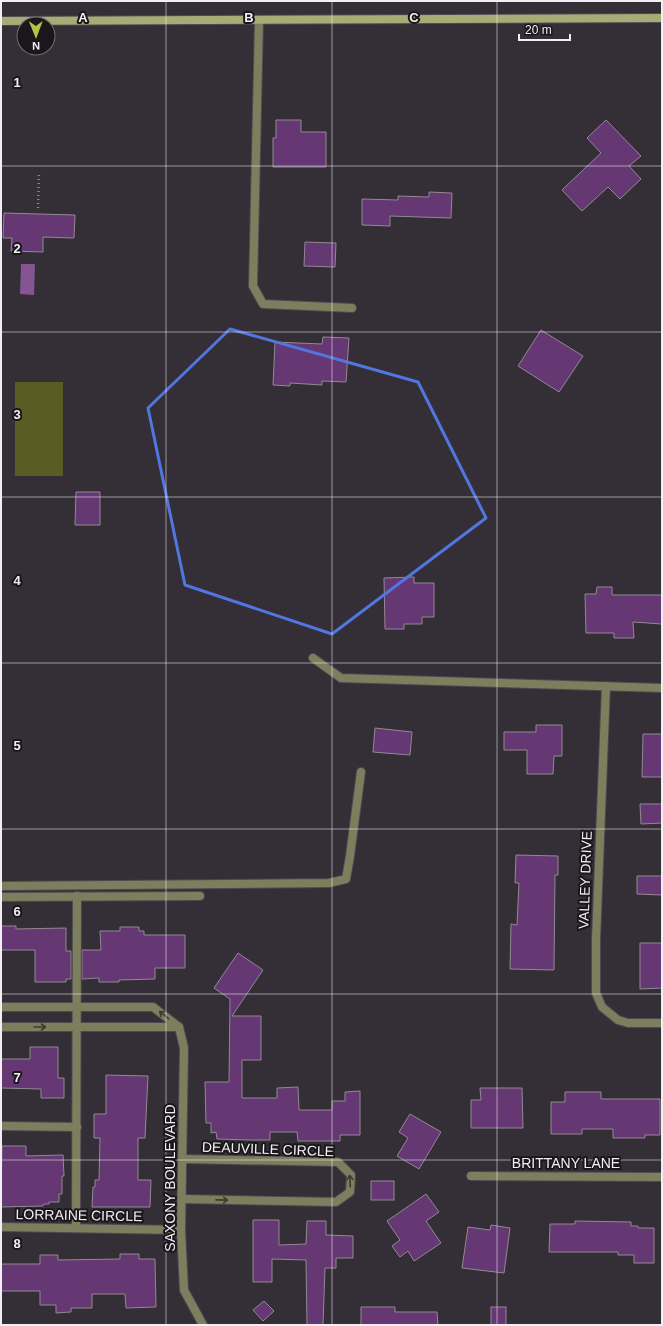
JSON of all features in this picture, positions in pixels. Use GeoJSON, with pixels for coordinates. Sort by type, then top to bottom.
{"type":"FeatureCollection","features":[{"type":"Feature","properties":{"kind":"street"},"geometry":{"type":"LineString","coordinates":[[1,21],[662,18]]}},
{"type":"Feature","properties":{"kind":"street"},"geometry":{"type":"LineString","coordinates":[[259,20],[253,286],[263,304],[352,308]]}},
{"type":"Feature","properties":{"kind":"street"},"geometry":{"type":"LineString","coordinates":[[313,658],[341,678],[662,688]]}},
{"type":"Feature","properties":{"kind":"street","name":"VALLEY DRIVE"},"geometry":{"type":"LineString","coordinates":[[606,686],[596,940],[596,993],[602,1007],[618,1020],[628,1023],[662,1023]]}},
{"type":"Feature","properties":{"kind":"street"},"geometry":{"type":"LineString","coordinates":[[1,886],[322,884],[346,880],[352,849],[361,772]]}},
{"type":"Feature","properties":{"kind":"street"},"geometry":{"type":"LineString","coordinates":[[76,1227],[78,1027],[77,896]]}},
{"type":"Feature","properties":{"kind":"street"},"geometry":{"type":"LineString","coordinates":[[1,897],[200,896]]}},
{"type":"Feature","properties":{"kind":"street"},"geometry":{"type":"LineString","coordinates":[[1,1007],[153,1007],[179,1028]]}},
{"type":"Feature","properties":{"kind":"street"},"geometry":{"type":"LineString","coordinates":[[1,1027],[179,1028]]}},
{"type":"Feature","properties":{"kind":"street","name":"SAXONY BOULEVARD"},"geometry":{"type":"LineString","coordinates":[[179,1028],[184,1048],[181,1230],[184,1290],[202,1325]]}},
{"type":"Feature","properties":{"kind":"street"},"geometry":{"type":"LineString","coordinates":[[1,1126],[77,1127]]}},
{"type":"Feature","properties":{"kind":"street","name":"DEAUVILLE CIRCLE"},"geometry":{"type":"LineString","coordinates":[[182,1199],[336,1202],[350,1192],[351,1175],[338,1162],[183,1159]]}},
{"type":"Feature","properties":{"kind":"street","name":"BRITTANY LANE"},"geometry":{"type":"LineString","coordinates":[[471,1176],[662,1177]]}},
{"type":"Feature","properties":{"kind":"street","name":"LORRAINE CIRCLE"},"geometry":{"type":"LineString","coordinates":[[1,1227],[76,1227],[181,1230]]}},
{"type":"Feature","properties":{"kind":"path"},"geometry":{"type":"LineString","coordinates":[[38,208],[39,174]]}},
{"type":"Feature","properties":{"kind":"highlighted area"},"geometry":{"type":"Polygon","coordinates":[[[230,329],[418,382],[486,518],[332,634],[185,585],[148,408],[230,329]]]}},
{"type":"Feature","properties":{"kind":"green space"},"geometry":{"type":"Polygon","coordinates":[[[15,382],[63,382],[63,476],[15,476],[15,382]]]}},
{"type":"Feature","properties":{"kind":"shaded area"},"geometry":{"type":"Polygon","coordinates":[[[21,264],[35,264],[34,295],[20,294],[21,264]]]}},
{"type":"Feature","properties":{"kind":"building"},"geometry":{"type":"Polygon","coordinates":[[[276,120],[301,120],[301,132],[326,132],[326,167],[273,167],[273,138],[276,138],[276,120]]]}},
{"type":"Feature","properties":{"kind":"building"},"geometry":{"type":"Polygon","coordinates":[[[606,120],[641,156],[629,166],[641,179],[620,199],[608,187],[582,211],[562,190],[601,153],[587,138],[606,120]]]}},
{"type":"Feature","properties":{"kind":"building"},"geometry":{"type":"Polygon","coordinates":[[[429,192],[452,193],[451,218],[390,216],[390,226],[362,225],[362,199],[398,200],[398,196],[429,197],[429,192]]]}},
{"type":"Feature","properties":{"kind":"building"},"geometry":{"type":"Polygon","coordinates":[[[4,213],[75,215],[74,238],[43,237],[43,252],[11,251],[12,238],[3,238],[4,213]]]}},
{"type":"Feature","properties":{"kind":"building"},"geometry":{"type":"Polygon","coordinates":[[[305,242],[336,243],[335,267],[304,266],[305,242]]]}},
{"type":"Feature","properties":{"kind":"building"},"geometry":{"type":"Polygon","coordinates":[[[541,330],[583,356],[559,392],[518,366],[541,330]]]}},
{"type":"Feature","properties":{"kind":"building"},"geometry":{"type":"Polygon","coordinates":[[[323,337],[349,338],[346,382],[322,381],[322,385],[290,383],[290,386],[273,385],[275,342],[322,344],[323,337]]]}},
{"type":"Feature","properties":{"kind":"building"},"geometry":{"type":"Polygon","coordinates":[[[76,492],[100,492],[100,525],[75,525],[76,492]]]}},
{"type":"Feature","properties":{"kind":"building"},"geometry":{"type":"Polygon","coordinates":[[[414,577],[414,583],[434,583],[434,617],[422,617],[422,624],[404,624],[404,629],[385,629],[384,578],[414,577]]]}},
{"type":"Feature","properties":{"kind":"building"},"geometry":{"type":"Polygon","coordinates":[[[597,587],[612,587],[612,595],[662,595],[662,624],[633,622],[634,638],[614,638],[614,633],[586,633],[585,594],[596,594],[597,587]]]}},
{"type":"Feature","properties":{"kind":"building"},"geometry":{"type":"Polygon","coordinates":[[[536,725],[562,725],[562,756],[554,756],[553,774],[527,774],[527,750],[504,750],[504,732],[536,732],[536,725]]]}},
{"type":"Feature","properties":{"kind":"building"},"geometry":{"type":"Polygon","coordinates":[[[375,728],[412,732],[410,755],[373,752],[375,728]]]}},
{"type":"Feature","properties":{"kind":"building"},"geometry":{"type":"Polygon","coordinates":[[[643,734],[662,734],[662,777],[642,777],[643,734]]]}},
{"type":"Feature","properties":{"kind":"building"},"geometry":{"type":"Polygon","coordinates":[[[640,804],[662,804],[662,823],[641,824],[640,804]]]}},
{"type":"Feature","properties":{"kind":"building"},"geometry":{"type":"Polygon","coordinates":[[[516,855],[558,856],[558,875],[555,875],[554,970],[510,969],[511,924],[517,925],[519,883],[515,883],[516,855]]]}},
{"type":"Feature","properties":{"kind":"building"},"geometry":{"type":"Polygon","coordinates":[[[637,876],[662,876],[662,895],[637,894],[637,876]]]}},
{"type":"Feature","properties":{"kind":"building"},"geometry":{"type":"Polygon","coordinates":[[[1,926],[16,926],[16,929],[66,928],[66,951],[71,951],[71,979],[66,979],[66,982],[35,982],[35,950],[1,950],[1,926]]]}},
{"type":"Feature","properties":{"kind":"building"},"geometry":{"type":"Polygon","coordinates":[[[120,927],[139,927],[139,931],[144,931],[144,935],[185,935],[185,968],[155,968],[155,979],[99,982],[99,978],[82,979],[82,950],[101,950],[100,931],[120,931],[120,927]]]}},
{"type":"Feature","properties":{"kind":"building"},"geometry":{"type":"Polygon","coordinates":[[[640,943],[662,943],[662,988],[640,989],[640,943]]]}},
{"type":"Feature","properties":{"kind":"building"},"geometry":{"type":"Polygon","coordinates":[[[238,953],[263,970],[232,1016],[261,1016],[261,1060],[242,1060],[242,1098],[277,1098],[277,1088],[298,1087],[299,1110],[332,1110],[332,1101],[345,1101],[345,1092],[360,1091],[360,1135],[340,1135],[340,1141],[298,1141],[297,1132],[270,1132],[270,1140],[217,1139],[216,1132],[211,1133],[211,1123],[206,1123],[205,1082],[229,1082],[230,999],[214,988],[238,953]]]}},
{"type":"Feature","properties":{"kind":"building"},"geometry":{"type":"Polygon","coordinates":[[[30,1047],[58,1047],[58,1078],[64,1078],[64,1098],[41,1098],[41,1089],[1,1088],[1,1059],[30,1059],[30,1047]]]}},
{"type":"Feature","properties":{"kind":"building"},"geometry":{"type":"Polygon","coordinates":[[[106,1075],[148,1076],[145,1138],[138,1138],[138,1180],[151,1180],[150,1207],[92,1207],[93,1187],[95,1187],[95,1180],[99,1180],[100,1138],[94,1138],[94,1114],[106,1114],[106,1075]]]}},
{"type":"Feature","properties":{"kind":"building"},"geometry":{"type":"Polygon","coordinates":[[[480,1088],[522,1088],[523,1128],[471,1128],[471,1100],[481,1100],[480,1088]]]}},
{"type":"Feature","properties":{"kind":"building"},"geometry":{"type":"Polygon","coordinates":[[[565,1092],[601,1092],[601,1099],[660,1099],[660,1135],[645,1135],[645,1138],[613,1138],[613,1129],[582,1129],[582,1134],[551,1134],[551,1102],[565,1102],[565,1092]]]}},
{"type":"Feature","properties":{"kind":"building"},"geometry":{"type":"Polygon","coordinates":[[[410,1114],[441,1132],[419,1169],[397,1156],[408,1138],[399,1132],[410,1114]]]}},
{"type":"Feature","properties":{"kind":"building"},"geometry":{"type":"Polygon","coordinates":[[[2,1146],[26,1146],[26,1156],[63,1155],[64,1176],[62,1176],[62,1194],[59,1194],[59,1202],[49,1202],[49,1204],[44,1204],[43,1206],[1,1207],[2,1146]]]}},
{"type":"Feature","properties":{"kind":"building"},"geometry":{"type":"Polygon","coordinates":[[[371,1181],[394,1181],[394,1200],[371,1200],[371,1181]]]}},
{"type":"Feature","properties":{"kind":"building"},"geometry":{"type":"Polygon","coordinates":[[[426,1194],[439,1212],[426,1221],[441,1243],[414,1261],[408,1251],[400,1257],[392,1246],[400,1240],[387,1221],[426,1194]]]}},
{"type":"Feature","properties":{"kind":"building"},"geometry":{"type":"Polygon","coordinates":[[[253,1220],[279,1220],[279,1245],[306,1244],[307,1221],[326,1221],[326,1235],[353,1236],[353,1258],[336,1258],[336,1268],[325,1268],[323,1325],[307,1325],[306,1260],[272,1259],[272,1282],[253,1282],[253,1220]]]}},
{"type":"Feature","properties":{"kind":"building"},"geometry":{"type":"Polygon","coordinates":[[[575,1221],[631,1222],[631,1226],[638,1226],[638,1228],[654,1228],[654,1263],[634,1263],[634,1255],[618,1255],[618,1252],[549,1252],[550,1224],[575,1224],[575,1221]]]}},
{"type":"Feature","properties":{"kind":"building"},"geometry":{"type":"Polygon","coordinates":[[[491,1225],[510,1228],[504,1273],[462,1268],[468,1227],[490,1230],[491,1225]]]}},
{"type":"Feature","properties":{"kind":"building"},"geometry":{"type":"Polygon","coordinates":[[[120,1254],[139,1254],[139,1259],[155,1259],[156,1307],[126,1308],[125,1294],[92,1294],[92,1308],[71,1308],[71,1312],[56,1313],[56,1305],[40,1305],[40,1291],[1,1291],[1,1264],[40,1264],[40,1255],[58,1255],[58,1260],[120,1259],[120,1254]]]}},
{"type":"Feature","properties":{"kind":"building"},"geometry":{"type":"Polygon","coordinates":[[[264,1301],[274,1311],[263,1321],[253,1310],[264,1301]]]}},
{"type":"Feature","properties":{"kind":"building"},"geometry":{"type":"Polygon","coordinates":[[[361,1307],[395,1307],[395,1312],[437,1312],[438,1325],[361,1325],[361,1307]]]}},
{"type":"Feature","properties":{"kind":"building"},"geometry":{"type":"Polygon","coordinates":[[[491,1307],[506,1307],[506,1325],[491,1325],[491,1307]]]}}]}
